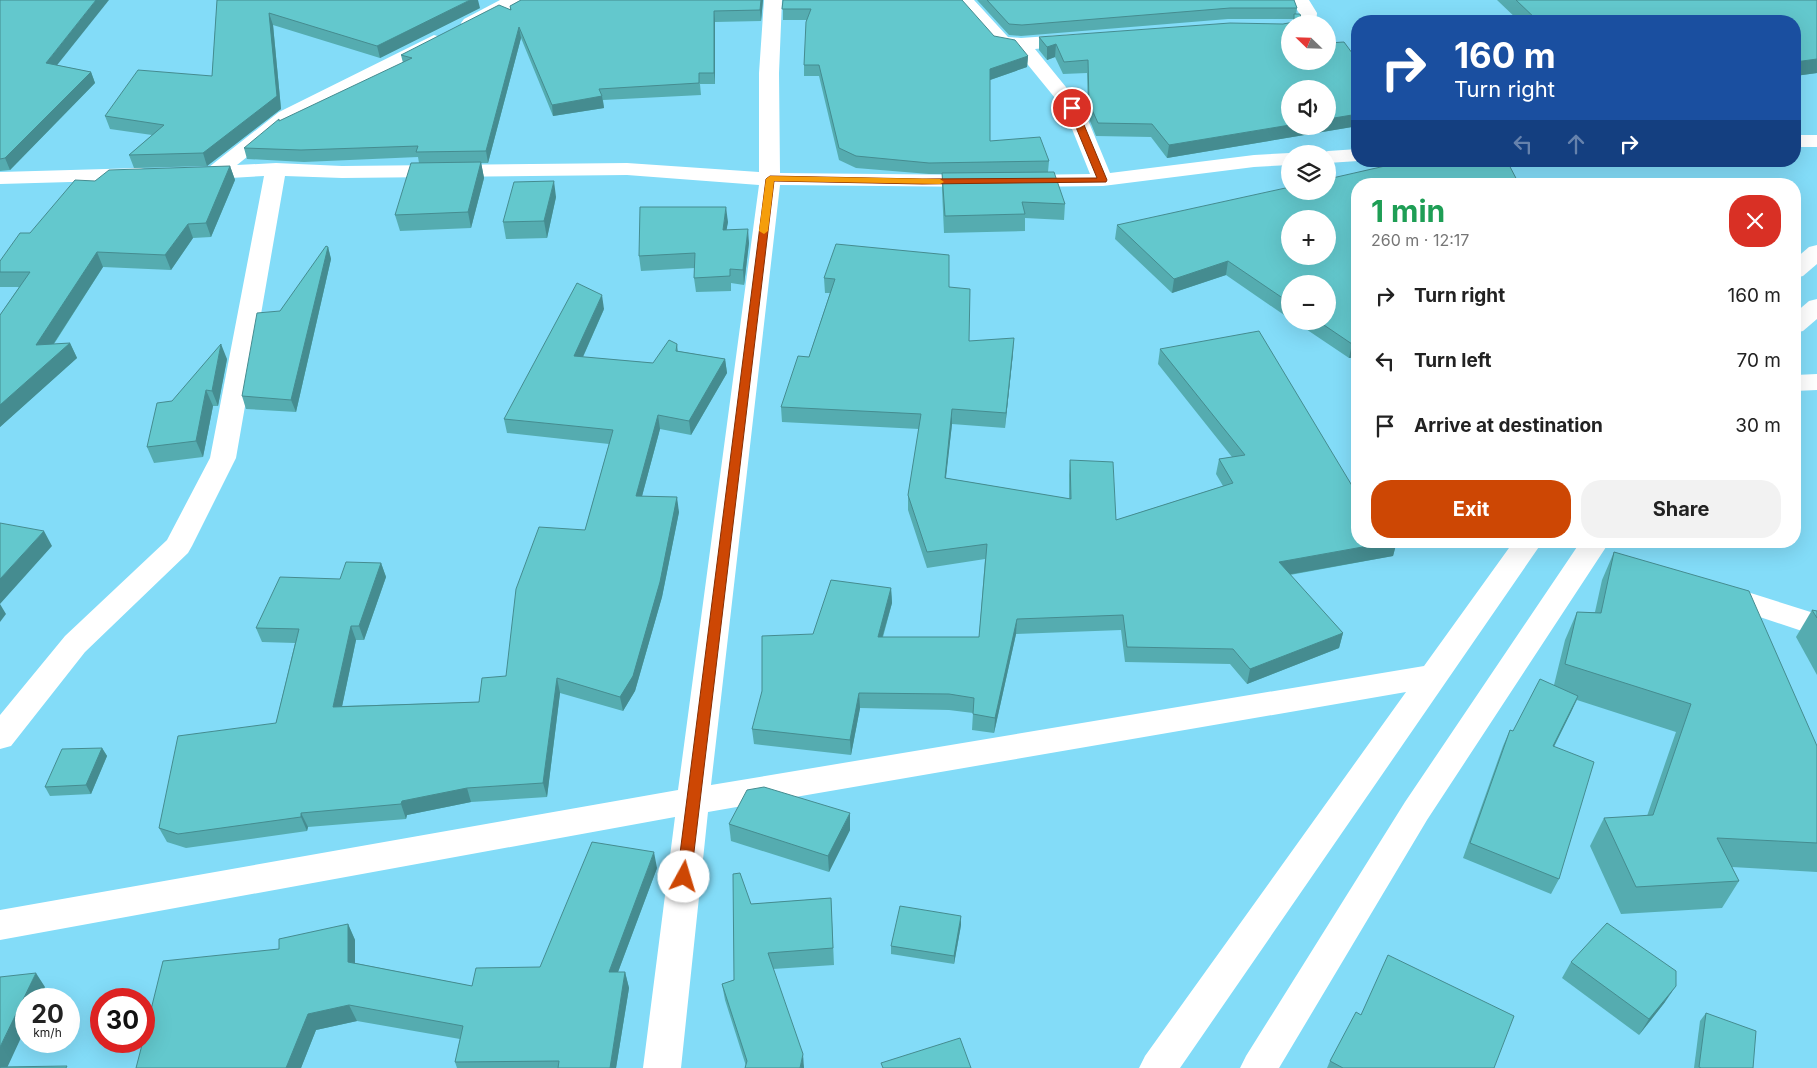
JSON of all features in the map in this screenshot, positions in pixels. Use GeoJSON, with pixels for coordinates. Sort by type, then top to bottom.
{"type":"FeatureCollection","features":[{"type":"Feature","properties":{"kind":"street"},"geometry":{"type":"LineString","coordinates":[[213,174],[286,116],[514,0]]}},
{"type":"Feature","properties":{"kind":"street"},"geometry":{"type":"LineString","coordinates":[[662,1068],[770,179],[769,73],[773,0]]}},
{"type":"Feature","properties":{"kind":"street"},"geometry":{"type":"LineString","coordinates":[[964,0],[1002,42],[1021,44],[1090,38]]}},
{"type":"Feature","properties":{"kind":"street"},"geometry":{"type":"LineString","coordinates":[[1300,0],[1308,15]]}},
{"type":"Feature","properties":{"kind":"street"},"geometry":{"type":"LineString","coordinates":[[1021,44],[1072,108],[1102,180]]}},
{"type":"Feature","properties":{"kind":"street"},"geometry":{"type":"LineString","coordinates":[[1801,141],[1817,141]]}},
{"type":"Feature","properties":{"kind":"street"},"geometry":{"type":"LineString","coordinates":[[1336,156],[1351,155]]}},
{"type":"Feature","properties":{"kind":"street"},"geometry":{"type":"LineString","coordinates":[[0,178],[213,174],[276,169],[342,172],[627,169],[770,179],[922,182],[1102,180],[1281,160]]}},
{"type":"Feature","properties":{"kind":"street"},"geometry":{"type":"LineString","coordinates":[[0,737],[75,644],[178,546],[223,458],[276,169]]}},
{"type":"Feature","properties":{"kind":"street"},"geometry":{"type":"LineString","coordinates":[[1801,266],[1817,252]]}},
{"type":"Feature","properties":{"kind":"street"},"geometry":{"type":"LineString","coordinates":[[1801,321],[1817,306]]}},
{"type":"Feature","properties":{"kind":"street"},"geometry":{"type":"LineString","coordinates":[[1801,383],[1817,382]]}},
{"type":"Feature","properties":{"kind":"street"},"geometry":{"type":"LineString","coordinates":[[1158,1068],[1524,548]]}},
{"type":"Feature","properties":{"kind":"street"},"geometry":{"type":"LineString","coordinates":[[1259,1068],[1416,811],[1601,550]]}},
{"type":"Feature","properties":{"kind":"street"},"geometry":{"type":"LineString","coordinates":[[1694,585],[1817,625]]}},
{"type":"Feature","properties":{"kind":"street"},"geometry":{"type":"LineString","coordinates":[[0,925],[693,801],[1435,676]]}},
{"type":"Feature","properties":{"kind":"building"},"geometry":{"type":"Polygon","coordinates":[[[0,0],[96,0],[46,63],[91,72],[5,158],[0,159],[0,0]]]}},
{"type":"Feature","properties":{"kind":"building"},"geometry":{"type":"Polygon","coordinates":[[[217,0],[470,0],[377,46],[269,13],[277,96],[203,153],[129,155],[164,125],[105,116],[138,70],[212,76],[217,0]]]}},
{"type":"Feature","properties":{"kind":"building"},"geometry":{"type":"Polygon","coordinates":[[[521,0],[761,0],[760,10],[714,11],[714,73],[699,73],[699,83],[599,89],[602,96],[552,105],[519,27],[486,151],[416,152],[418,146],[301,150],[244,148],[279,119],[279,121],[412,58],[401,55],[499,5],[511,10],[510,6],[521,0]]]}},
{"type":"Feature","properties":{"kind":"building"},"geometry":{"type":"Polygon","coordinates":[[[783,0],[962,0],[994,36],[1015,40],[1028,56],[990,69],[990,141],[1040,137],[1049,161],[929,163],[856,156],[839,148],[819,65],[804,65],[806,22],[811,9],[782,9],[783,0]]]}},
{"type":"Feature","properties":{"kind":"building"},"geometry":{"type":"Polygon","coordinates":[[[987,0],[1294,0],[1297,8],[1230,8],[1022,25],[1009,24],[987,0]]]}},
{"type":"Feature","properties":{"kind":"building"},"geometry":{"type":"Polygon","coordinates":[[[1516,0],[1817,0],[1817,59],[1801,61],[1801,15],[1532,15],[1516,0]]]}},
{"type":"Feature","properties":{"kind":"building"},"geometry":{"type":"Polygon","coordinates":[[[1230,23],[1281,24],[1281,70],[1336,70],[1336,42],[1344,42],[1351,52],[1351,115],[1336,118],[1336,80],[1281,80],[1281,126],[1169,145],[1152,124],[1098,123],[1089,103],[1088,60],[1064,62],[1056,44],[1047,47],[1039,37],[1230,23]]]}},
{"type":"Feature","properties":{"kind":"building"},"geometry":{"type":"Polygon","coordinates":[[[481,162],[468,212],[395,215],[411,163],[481,162]]]}},
{"type":"Feature","properties":{"kind":"building"},"geometry":{"type":"Polygon","coordinates":[[[230,166],[206,223],[188,224],[165,255],[97,252],[36,345],[70,343],[0,405],[0,315],[30,272],[0,272],[0,261],[20,233],[30,233],[75,180],[95,181],[109,170],[230,166]]]}},
{"type":"Feature","properties":{"kind":"building"},"geometry":{"type":"Polygon","coordinates":[[[1381,167],[1510,167],[1516,178],[1351,178],[1351,343],[1331,330],[1336,330],[1336,275],[1281,275],[1281,297],[1228,261],[1174,279],[1117,225],[1281,189],[1281,200],[1336,200],[1336,177],[1381,167]]]}},
{"type":"Feature","properties":{"kind":"building"},"geometry":{"type":"Polygon","coordinates":[[[1054,172],[1065,204],[1022,202],[1025,214],[945,216],[942,173],[1054,172]]]}},
{"type":"Feature","properties":{"kind":"building"},"geometry":{"type":"Polygon","coordinates":[[[554,181],[544,221],[503,222],[514,182],[554,181]]]}},
{"type":"Feature","properties":{"kind":"building"},"geometry":{"type":"Polygon","coordinates":[[[640,207],[726,207],[723,230],[748,229],[743,270],[730,269],[730,276],[694,278],[695,253],[639,256],[640,207]]]}},
{"type":"Feature","properties":{"kind":"building"},"geometry":{"type":"Polygon","coordinates":[[[836,244],[949,255],[949,287],[970,289],[969,341],[1014,338],[1006,413],[952,409],[945,478],[1071,499],[1070,460],[1113,462],[1116,520],[1233,483],[1219,459],[1245,455],[1160,349],[1259,331],[1351,484],[1351,548],[1357,548],[1279,562],[1343,633],[1250,669],[1233,649],[1127,647],[1123,615],[1017,619],[995,718],[973,714],[974,698],[949,694],[859,693],[850,740],[752,729],[762,691],[762,636],[813,634],[831,580],[891,588],[878,637],[979,637],[987,544],[927,552],[908,495],[921,414],[781,407],[798,356],[809,357],[835,279],[824,278],[836,244]]]}},
{"type":"Feature","properties":{"kind":"building"},"geometry":{"type":"Polygon","coordinates":[[[326,246],[328,247],[291,400],[242,396],[257,313],[280,311],[326,246]]]}},
{"type":"Feature","properties":{"kind":"building"},"geometry":{"type":"Polygon","coordinates":[[[577,283],[602,295],[574,356],[653,363],[669,340],[677,344],[676,351],[725,359],[689,421],[658,415],[636,496],[677,497],[660,582],[633,676],[620,697],[557,678],[543,783],[467,788],[402,801],[401,804],[301,813],[301,817],[178,834],[159,828],[178,736],[276,723],[299,629],[256,628],[280,577],[340,579],[346,562],[381,563],[359,626],[351,626],[333,707],[479,702],[482,678],[506,676],[516,589],[539,527],[585,530],[613,430],[504,419],[577,283]]]}},
{"type":"Feature","properties":{"kind":"building"},"geometry":{"type":"Polygon","coordinates":[[[221,344],[212,391],[206,390],[196,441],[147,447],[157,403],[172,401],[221,344]]]}},
{"type":"Feature","properties":{"kind":"building"},"geometry":{"type":"Polygon","coordinates":[[[0,523],[44,531],[0,579],[0,523]]]}},
{"type":"Feature","properties":{"kind":"building"},"geometry":{"type":"Polygon","coordinates":[[[1614,552],[1749,591],[1817,746],[1817,843],[1717,838],[1739,881],[1636,887],[1604,818],[1653,815],[1691,704],[1565,664],[1577,612],[1601,613],[1614,552]]]}},
{"type":"Feature","properties":{"kind":"building"},"geometry":{"type":"Polygon","coordinates":[[[1812,610],[1817,611],[1817,618],[1812,610]]]}},
{"type":"Feature","properties":{"kind":"building"},"geometry":{"type":"Polygon","coordinates":[[[1540,679],[1578,696],[1553,746],[1594,762],[1559,879],[1470,843],[1510,730],[1513,731],[1540,679]]]}},
{"type":"Feature","properties":{"kind":"building"},"geometry":{"type":"Polygon","coordinates":[[[102,748],[86,785],[45,787],[62,749],[102,748]]]}},
{"type":"Feature","properties":{"kind":"building"},"geometry":{"type":"Polygon","coordinates":[[[764,787],[850,813],[828,856],[729,824],[747,790],[764,787]]]}},
{"type":"Feature","properties":{"kind":"building"},"geometry":{"type":"Polygon","coordinates":[[[592,842],[654,852],[609,972],[625,972],[610,1068],[558,1068],[559,1061],[455,1062],[463,1026],[349,1005],[308,1014],[286,1068],[136,1068],[140,1053],[155,1053],[155,993],[163,961],[279,949],[279,939],[348,924],[348,962],[472,986],[476,968],[540,967],[592,842]]]}},
{"type":"Feature","properties":{"kind":"building"},"geometry":{"type":"Polygon","coordinates":[[[740,873],[751,904],[831,898],[833,948],[768,953],[803,1054],[800,1068],[745,1068],[747,1061],[722,984],[734,980],[733,874],[740,873]]]}},
{"type":"Feature","properties":{"kind":"building"},"geometry":{"type":"Polygon","coordinates":[[[900,906],[961,916],[954,956],[891,946],[900,906]]]}},
{"type":"Feature","properties":{"kind":"building"},"geometry":{"type":"Polygon","coordinates":[[[1607,923],[1676,971],[1676,986],[1649,1019],[1571,962],[1607,923]]]}},
{"type":"Feature","properties":{"kind":"building"},"geometry":{"type":"Polygon","coordinates":[[[1388,955],[1514,1016],[1494,1068],[1343,1068],[1330,1061],[1356,1012],[1361,1015],[1388,955]]]}},
{"type":"Feature","properties":{"kind":"building"},"geometry":{"type":"Polygon","coordinates":[[[36,973],[29,988],[15,988],[15,1016],[0,1047],[0,977],[36,973]]]}},
{"type":"Feature","properties":{"kind":"building"},"geometry":{"type":"Polygon","coordinates":[[[1706,1013],[1756,1031],[1753,1068],[1699,1067],[1706,1013]]]}},
{"type":"Feature","properties":{"kind":"building"},"geometry":{"type":"Polygon","coordinates":[[[960,1038],[971,1068],[883,1068],[881,1063],[960,1038]]]}},
{"type":"Feature","properties":{"kind":"building"},"geometry":{"type":"Polygon","coordinates":[[[67,1066],[66,1068],[0,1068],[0,1067],[67,1066]]]}},
{"type":"Feature","properties":{"kind":"slow traffic"},"geometry":{"type":"LineString","coordinates":[[764,231],[770,179],[940,182]]}},
{"type":"Feature","properties":{"kind":"route"},"geometry":{"type":"LineString","coordinates":[[684,877],[770,179],[922,182],[1102,180],[1072,108]]}}]}
